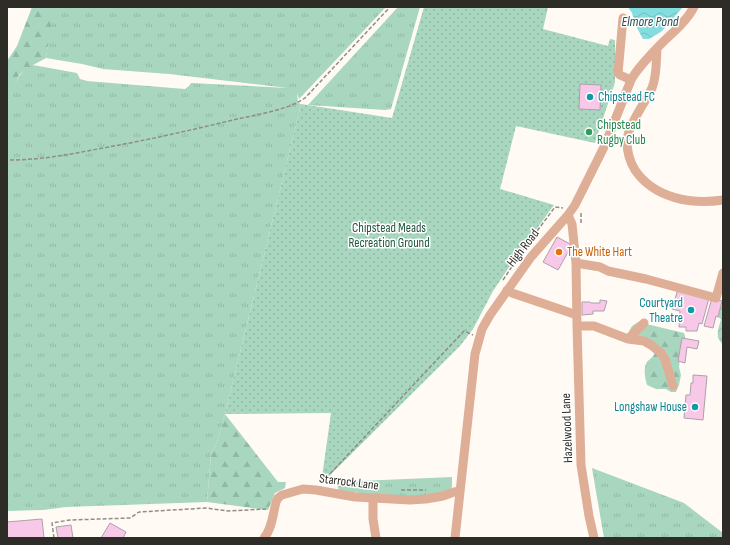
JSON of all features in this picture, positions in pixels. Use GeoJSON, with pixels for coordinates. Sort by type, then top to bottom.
{"type":"FeatureCollection","features":[{"type":"Feature","properties":{"kind":"street","name":"High Road"},"geometry":{"type":"LineString","coordinates":[[455,538],[475,354],[482,328],[504,287],[531,258],[578,199],[605,145],[631,80],[639,69],[690,14],[694,7]]}},
{"type":"Feature","properties":{"kind":"street"},"geometry":{"type":"LineString","coordinates":[[623,18],[618,73],[631,80]]}},
{"type":"Feature","properties":{"kind":"street"},"geometry":{"type":"LineString","coordinates":[[657,49],[654,81],[630,128],[627,140],[628,152],[632,164],[640,176],[651,187],[668,196],[689,201],[712,202],[723,200]]}},
{"type":"Feature","properties":{"kind":"street","name":"Hazelwood Lane"},"geometry":{"type":"LineString","coordinates":[[568,212],[572,224],[576,263],[581,465],[594,538]]}},
{"type":"Feature","properties":{"kind":"street"},"geometry":{"type":"LineString","coordinates":[[576,263],[600,267],[608,271],[646,279],[716,298],[723,273]]}},
{"type":"Feature","properties":{"kind":"street"},"geometry":{"type":"LineString","coordinates":[[504,287],[516,294],[577,315]]}},
{"type":"Feature","properties":{"kind":"street"},"geometry":{"type":"LineString","coordinates":[[628,339],[644,322]]}},
{"type":"Feature","properties":{"kind":"street"},"geometry":{"type":"LineString","coordinates":[[577,326],[594,326],[628,339],[644,341],[651,344],[665,359],[673,386]]}},
{"type":"Feature","properties":{"kind":"street","name":"Starrock Lane"},"geometry":{"type":"LineString","coordinates":[[264,538],[270,529],[278,498],[282,495],[302,489],[355,497],[410,500],[426,499],[460,491]]}},
{"type":"Feature","properties":{"kind":"street"},"geometry":{"type":"LineString","coordinates":[[373,498],[373,520],[376,538]]}},
{"type":"Feature","properties":{"kind":"path"},"geometry":{"type":"LineString","coordinates":[[10,160],[37,159],[141,141],[193,130],[298,103],[306,97],[390,7]]}},
{"type":"Feature","properties":{"kind":"path"},"geometry":{"type":"LineString","coordinates":[[504,287],[525,247],[555,207],[568,212]]}},
{"type":"Feature","properties":{"kind":"path"},"geometry":{"type":"LineString","coordinates":[[334,494],[335,489],[327,478],[464,331],[473,335],[473,338]]}},
{"type":"Feature","properties":{"kind":"path"},"geometry":{"type":"LineString","coordinates":[[54,538],[52,523],[70,520],[130,518],[140,512],[206,508],[228,511],[274,509]]}},
{"type":"Feature","properties":{"kind":"green space"},"geometry":{"type":"Polygon","coordinates":[[[32,7],[54,7],[46,58],[19,75],[7,103],[7,61],[17,46],[32,7]]]}},
{"type":"Feature","properties":{"kind":"green space"},"geometry":{"type":"Polygon","coordinates":[[[53,7],[386,7],[299,99],[297,93],[298,103],[301,104],[225,414],[217,442],[211,454],[207,502],[66,507],[43,510],[7,511],[7,102],[20,76],[33,65],[77,73],[80,79],[87,81],[185,89],[191,83],[288,88],[169,74],[103,69],[46,58],[53,7]]]}},
{"type":"Feature","properties":{"kind":"green space"},"geometry":{"type":"Polygon","coordinates":[[[398,7],[420,7],[391,109],[385,110],[308,105],[398,7]]]}},
{"type":"Feature","properties":{"kind":"green space","name":"Chipstead Meads Recreation Ground"},"geometry":{"type":"Polygon","coordinates":[[[424,7],[548,7],[543,29],[608,46],[610,39],[615,40],[615,82],[595,143],[516,126],[500,189],[554,205],[493,291],[473,329],[460,346],[321,484],[331,413],[225,414],[301,104],[392,118],[424,7]]]}},
{"type":"Feature","properties":{"kind":"green space"},"geometry":{"type":"Polygon","coordinates":[[[723,300],[723,344],[718,335],[721,319],[718,317],[723,300]]]}},
{"type":"Feature","properties":{"kind":"green space"},"geometry":{"type":"Polygon","coordinates":[[[638,322],[684,333],[686,340],[681,350],[679,367],[681,375],[676,392],[671,392],[666,389],[656,389],[647,385],[645,367],[647,362],[654,355],[655,351],[636,334],[629,331],[632,326],[638,322]]]}},
{"type":"Feature","properties":{"kind":"green space"},"geometry":{"type":"Polygon","coordinates":[[[225,414],[278,482],[286,482],[285,488],[275,493],[268,510],[207,502],[211,454],[217,442],[225,414]]]}},
{"type":"Feature","properties":{"kind":"green space"},"geometry":{"type":"Polygon","coordinates":[[[592,468],[684,503],[723,533],[723,538],[604,538],[592,468]]]}},
{"type":"Feature","properties":{"kind":"green space"},"geometry":{"type":"Polygon","coordinates":[[[452,477],[452,487],[449,491],[410,498],[339,491],[336,482],[452,477]]]}},
{"type":"Feature","properties":{"kind":"water","name":"Elmore Pond"},"geometry":{"type":"Polygon","coordinates":[[[628,7],[683,7],[662,31],[649,39],[643,39],[628,7]]]}},
{"type":"Feature","properties":{"kind":"building","name":"Chipstead FC"},"geometry":{"type":"Polygon","coordinates":[[[580,84],[601,85],[600,110],[579,109],[580,84]]]}},
{"type":"Feature","properties":{"kind":"building","name":"The White Hart"},"geometry":{"type":"Polygon","coordinates":[[[557,237],[572,245],[558,270],[543,262],[557,237]]]}},
{"type":"Feature","properties":{"kind":"building","name":"Courtyard Theatre"},"geometry":{"type":"Polygon","coordinates":[[[678,289],[709,298],[702,324],[699,323],[697,331],[686,331],[686,327],[679,327],[680,311],[672,309],[678,289]]]}},
{"type":"Feature","properties":{"kind":"building"},"geometry":{"type":"Polygon","coordinates":[[[712,298],[722,301],[718,317],[716,316],[713,328],[704,326],[712,298]]]}},
{"type":"Feature","properties":{"kind":"building"},"geometry":{"type":"Polygon","coordinates":[[[600,300],[607,301],[604,311],[593,311],[593,314],[582,315],[582,302],[600,303],[600,300]]]}},
{"type":"Feature","properties":{"kind":"building"},"geometry":{"type":"Polygon","coordinates":[[[682,338],[699,341],[697,349],[687,347],[685,363],[678,361],[682,338]]]}},
{"type":"Feature","properties":{"kind":"building","name":"Longshaw House"},"geometry":{"type":"Polygon","coordinates":[[[693,375],[707,376],[703,420],[684,418],[686,395],[690,395],[693,375]]]}},
{"type":"Feature","properties":{"kind":"building"},"geometry":{"type":"Polygon","coordinates":[[[42,519],[44,538],[7,538],[7,522],[42,519]]]}},
{"type":"Feature","properties":{"kind":"building"},"geometry":{"type":"Polygon","coordinates":[[[110,523],[126,532],[123,538],[101,538],[110,523]]]}},
{"type":"Feature","properties":{"kind":"building"},"geometry":{"type":"Polygon","coordinates":[[[71,525],[73,538],[58,538],[56,527],[71,525]]]}},
{"type":"Feature","properties":{"kind":"place","name":"Chipstead FC"},"geometry":{"type":"Point","coordinates":[590,97]}},
{"type":"Feature","properties":{"kind":"place","name":"Chipstead Rugby Club"},"geometry":{"type":"Point","coordinates":[589,132]}},
{"type":"Feature","properties":{"kind":"place","name":"The White Hart"},"geometry":{"type":"Point","coordinates":[559,252]}},
{"type":"Feature","properties":{"kind":"place","name":"Courtyard Theatre"},"geometry":{"type":"Point","coordinates":[691,310]}},
{"type":"Feature","properties":{"kind":"place","name":"Longshaw House"},"geometry":{"type":"Point","coordinates":[695,407]}}]}
